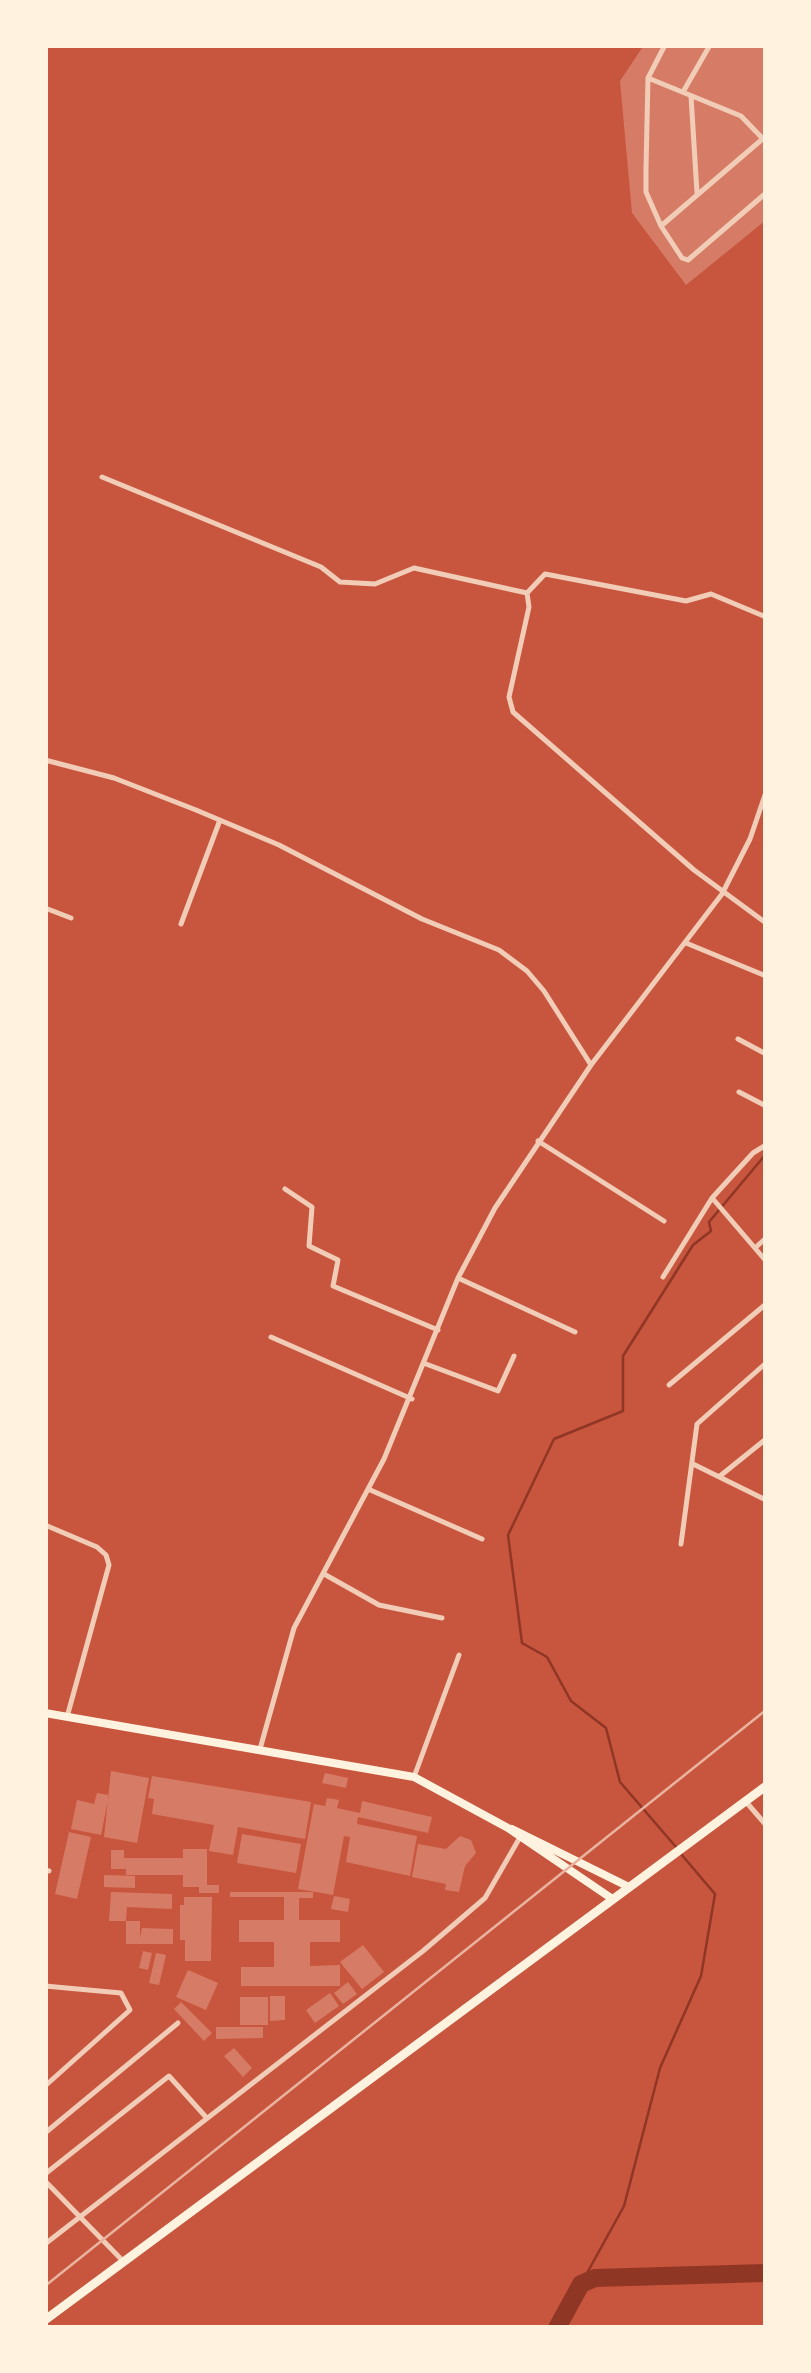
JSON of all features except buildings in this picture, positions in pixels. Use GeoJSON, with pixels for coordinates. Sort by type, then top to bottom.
{"type":"FeatureCollection","features":[{"type":"Feature","properties":{"kind":"main road"},"geometry":{"type":"LineString","coordinates":[[45,1713],[414,1777],[619,1893]]}},
{"type":"Feature","properties":{"kind":"main road"},"geometry":{"type":"LineString","coordinates":[[45,2320],[766,1786]]}},
{"type":"Feature","properties":{"kind":"main road"},"geometry":{"type":"LineString","coordinates":[[508,1828],[519,1839],[619,1893]]}},
{"type":"Feature","properties":{"kind":"street"},"geometry":{"type":"LineString","coordinates":[[665,45],[648,78],[646,192],[661,226],[682,258],[688,260],[766,192]]}},
{"type":"Feature","properties":{"kind":"street"},"geometry":{"type":"LineString","coordinates":[[683,92],[710,45]]}},
{"type":"Feature","properties":{"kind":"street"},"geometry":{"type":"LineString","coordinates":[[648,78],[741,116],[765,139],[661,226]]}},
{"type":"Feature","properties":{"kind":"street"},"geometry":{"type":"LineString","coordinates":[[691,96],[697,193]]}},
{"type":"Feature","properties":{"kind":"street"},"geometry":{"type":"LineString","coordinates":[[102,477],[321,567],[340,582],[376,584],[414,568],[527,593]]}},
{"type":"Feature","properties":{"kind":"street"},"geometry":{"type":"LineString","coordinates":[[766,617],[712,594],[686,600],[545,574],[537,577],[527,593],[528,607],[509,697],[511,709],[722,894],[766,923]]}},
{"type":"Feature","properties":{"kind":"street"},"geometry":{"type":"LineString","coordinates":[[45,760],[114,778],[220,820],[422,919],[512,957],[544,991],[591,1065]]}},
{"type":"Feature","properties":{"kind":"street"},"geometry":{"type":"LineString","coordinates":[[260,1749],[294,1628],[412,1399],[458,1278],[495,1208],[591,1065],[722,894],[750,839],[766,792]]}},
{"type":"Feature","properties":{"kind":"street"},"geometry":{"type":"LineString","coordinates":[[181,924],[220,820]]}},
{"type":"Feature","properties":{"kind":"street"},"geometry":{"type":"LineString","coordinates":[[45,908],[71,918]]}},
{"type":"Feature","properties":{"kind":"street"},"geometry":{"type":"LineString","coordinates":[[686,943],[766,976]]}},
{"type":"Feature","properties":{"kind":"street"},"geometry":{"type":"LineString","coordinates":[[738,1039],[766,1054]]}},
{"type":"Feature","properties":{"kind":"street"},"geometry":{"type":"LineString","coordinates":[[739,1092],[766,1106]]}},
{"type":"Feature","properties":{"kind":"street"},"geometry":{"type":"LineString","coordinates":[[538,1141],[664,1221]]}},
{"type":"Feature","properties":{"kind":"street"},"geometry":{"type":"LineString","coordinates":[[663,1277],[714,1200],[754,1152],[766,1145]]}},
{"type":"Feature","properties":{"kind":"street"},"geometry":{"type":"LineString","coordinates":[[285,1189],[312,1207],[309,1246],[338,1260],[333,1286],[438,1330]]}},
{"type":"Feature","properties":{"kind":"street"},"geometry":{"type":"LineString","coordinates":[[714,1200],[766,1261]]}},
{"type":"Feature","properties":{"kind":"street"},"geometry":{"type":"LineString","coordinates":[[755,1248],[766,1238]]}},
{"type":"Feature","properties":{"kind":"street"},"geometry":{"type":"LineString","coordinates":[[458,1278],[575,1332]]}},
{"type":"Feature","properties":{"kind":"street"},"geometry":{"type":"LineString","coordinates":[[669,1384],[766,1304]]}},
{"type":"Feature","properties":{"kind":"street"},"geometry":{"type":"LineString","coordinates":[[271,1337],[412,1399]]}},
{"type":"Feature","properties":{"kind":"street"},"geometry":{"type":"LineString","coordinates":[[426,1364],[498,1391],[514,1356]]}},
{"type":"Feature","properties":{"kind":"street"},"geometry":{"type":"LineString","coordinates":[[681,1544],[697,1424],[766,1363]]}},
{"type":"Feature","properties":{"kind":"street"},"geometry":{"type":"LineString","coordinates":[[720,1476],[766,1438]]}},
{"type":"Feature","properties":{"kind":"street"},"geometry":{"type":"LineString","coordinates":[[692,1464],[766,1500]]}},
{"type":"Feature","properties":{"kind":"street"},"geometry":{"type":"LineString","coordinates":[[368,1489],[482,1540]]}},
{"type":"Feature","properties":{"kind":"street"},"geometry":{"type":"LineString","coordinates":[[45,1525],[106,1554],[106,1578],[68,1716]]}},
{"type":"Feature","properties":{"kind":"street"},"geometry":{"type":"LineString","coordinates":[[324,1574],[392,1610],[442,1618]]}},
{"type":"Feature","properties":{"kind":"street"},"geometry":{"type":"LineString","coordinates":[[414,1777],[459,1655]]}},
{"type":"Feature","properties":{"kind":"street"},"geometry":{"type":"LineString","coordinates":[[744,1801],[766,1825]]}},
{"type":"Feature","properties":{"kind":"street"},"geometry":{"type":"LineString","coordinates":[[45,2244],[205,2116],[423,1951],[484,1898],[519,1839]]}},
{"type":"Feature","properties":{"kind":"street"},"geometry":{"type":"LineString","coordinates":[[45,1986],[121,1993],[128,2001],[129,2012],[45,2086]]}},
{"type":"Feature","properties":{"kind":"street"},"geometry":{"type":"LineString","coordinates":[[45,2133],[178,2023]]}},
{"type":"Feature","properties":{"kind":"street"},"geometry":{"type":"LineString","coordinates":[[124,2262],[45,2177],[169,2076],[205,2116]]}},
{"type":"Feature","properties":{"kind":"waterway"},"geometry":{"type":"LineString","coordinates":[[676,1847],[620,1782],[606,1728],[571,1701],[547,1657],[522,1643],[508,1535],[554,1439],[623,1411],[623,1356],[693,1245],[711,1231],[709,1222],[766,1154]]}},
{"type":"Feature","properties":{"kind":"waterway"},"geometry":{"type":"LineString","coordinates":[[581,2284],[624,2206],[660,2068],[701,1976],[715,1894],[681,1854]]}},
{"type":"Feature","properties":{"kind":"waterway"},"geometry":{"type":"LineString","coordinates":[[557,2328],[581,2284],[595,2278],[766,2273]]}},
{"type":"Feature","properties":{"kind":"railway"},"geometry":{"type":"LineString","coordinates":[[45,2286],[766,1710]]}}]}
